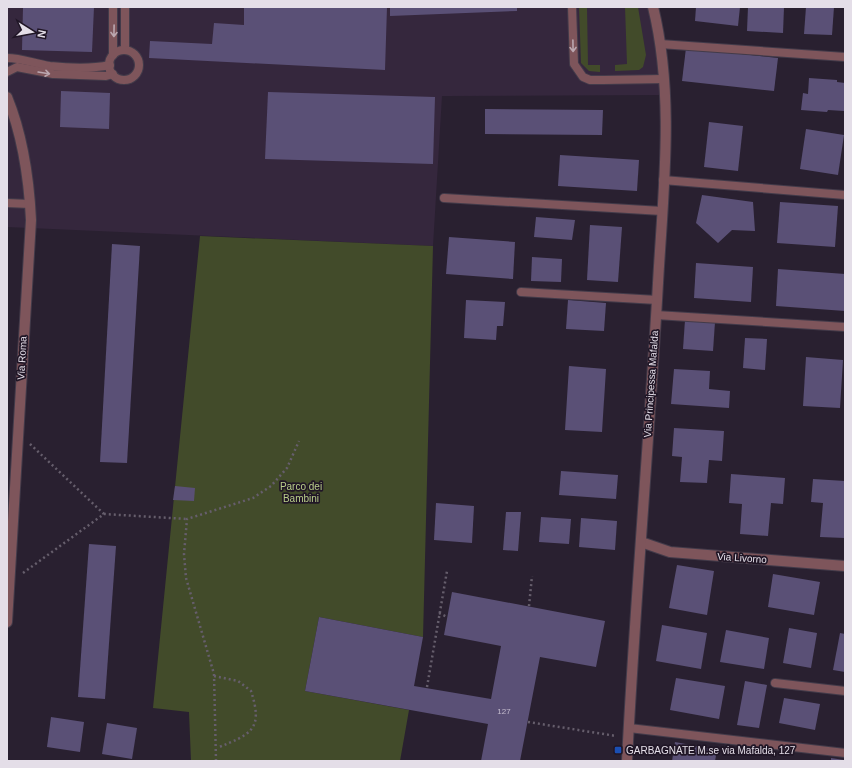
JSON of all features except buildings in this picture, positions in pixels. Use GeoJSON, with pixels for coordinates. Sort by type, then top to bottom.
{"type":"FeatureCollection","features":[{"type":"Feature","properties":{"kind":"street","name":"Via Principessa Mafalda"},"geometry":{"type":"LineString","coordinates":[[627,761],[657,300],[666,110],[660,44],[653,7]]}},
{"type":"Feature","properties":{"kind":"street","name":"Via Roma"},"geometry":{"type":"LineString","coordinates":[[7,97],[24,156],[30,204],[30,228],[18,432],[11,477],[10,583],[7,622]]}},
{"type":"Feature","properties":{"kind":"street","name":"Via Livorno"},"geometry":{"type":"LineString","coordinates":[[641,542],[670,552],[845,566]]}},
{"type":"Feature","properties":{"kind":"lane"},"geometry":{"type":"LineString","coordinates":[[113,55],[125,50],[134,53],[139,61],[138,71],[128,79],[120,79],[113,74],[110,65],[113,55],[114,7]]}},
{"type":"Feature","properties":{"kind":"lane"},"geometry":{"type":"LineString","coordinates":[[125,50],[126,7]]}},
{"type":"Feature","properties":{"kind":"lane"},"geometry":{"type":"LineString","coordinates":[[572,7],[574,64],[583,77],[590,80],[664,79]]}},
{"type":"Feature","properties":{"kind":"lane"},"geometry":{"type":"LineString","coordinates":[[660,44],[845,57]]}},
{"type":"Feature","properties":{"kind":"lane"},"geometry":{"type":"LineString","coordinates":[[7,58],[18,58],[50,66],[97,67],[110,65]]}},
{"type":"Feature","properties":{"kind":"lane"},"geometry":{"type":"LineString","coordinates":[[7,72],[17,67],[53,74],[106,76],[113,74]]}},
{"type":"Feature","properties":{"kind":"lane"},"geometry":{"type":"LineString","coordinates":[[663,180],[845,195]]}},
{"type":"Feature","properties":{"kind":"lane"},"geometry":{"type":"LineString","coordinates":[[444,198],[662,211]]}},
{"type":"Feature","properties":{"kind":"lane"},"geometry":{"type":"LineString","coordinates":[[7,203],[30,204]]}},
{"type":"Feature","properties":{"kind":"lane"},"geometry":{"type":"LineString","coordinates":[[521,292],[657,300]]}},
{"type":"Feature","properties":{"kind":"lane"},"geometry":{"type":"LineString","coordinates":[[656,315],[845,327]]}},
{"type":"Feature","properties":{"kind":"lane"},"geometry":{"type":"LineString","coordinates":[[775,683],[845,691]]}},
{"type":"Feature","properties":{"kind":"lane"},"geometry":{"type":"LineString","coordinates":[[628,732],[845,753]]}},
{"type":"Feature","properties":{"kind":"path"},"geometry":{"type":"LineString","coordinates":[[18,432],[104,514]]}},
{"type":"Feature","properties":{"kind":"path"},"geometry":{"type":"LineString","coordinates":[[10,583],[104,514],[186,519],[253,498],[271,486],[287,468],[299,441]]}},
{"type":"Feature","properties":{"kind":"path"},"geometry":{"type":"LineString","coordinates":[[186,519],[184,554],[186,578],[214,676],[217,748],[216,761]]}},
{"type":"Feature","properties":{"kind":"path"},"geometry":{"type":"LineString","coordinates":[[427,687],[446,571]]}},
{"type":"Feature","properties":{"kind":"path"},"geometry":{"type":"LineString","coordinates":[[529,606],[532,576]]}},
{"type":"Feature","properties":{"kind":"path"},"geometry":{"type":"LineString","coordinates":[[439,613],[447,617]]}},
{"type":"Feature","properties":{"kind":"path"},"geometry":{"type":"LineString","coordinates":[[214,676],[238,682],[251,691],[256,716],[253,728],[246,736],[217,748]]}},
{"type":"Feature","properties":{"kind":"path"},"geometry":{"type":"LineString","coordinates":[[528,722],[628,732]]}},
{"type":"Feature","properties":{"kind":"shaded area"},"geometry":{"type":"Polygon","coordinates":[[[7,7],[649,7],[654,27],[662,95],[442,96],[433,246],[7,227],[7,7]]]}},
{"type":"Feature","properties":{"kind":"green space"},"geometry":{"type":"Polygon","coordinates":[[[579,7],[587,7],[588,65],[600,65],[600,72],[589,71],[581,63],[579,7]]]}},
{"type":"Feature","properties":{"kind":"green space"},"geometry":{"type":"Polygon","coordinates":[[[625,7],[638,7],[646,55],[643,67],[639,70],[615,71],[615,65],[627,64],[625,7]]]}},
{"type":"Feature","properties":{"kind":"green space","name":"Parco dei Bambini"},"geometry":{"type":"Polygon","coordinates":[[[200,236],[433,246],[423,637],[319,617],[305,691],[409,710],[400,761],[191,761],[189,712],[153,708],[200,236]]]}},
{"type":"Feature","properties":{"kind":"place","name":"GARBAGNATE M.se via Mafalda, 127"},"geometry":{"type":"Point","coordinates":[618,750]}}]}
